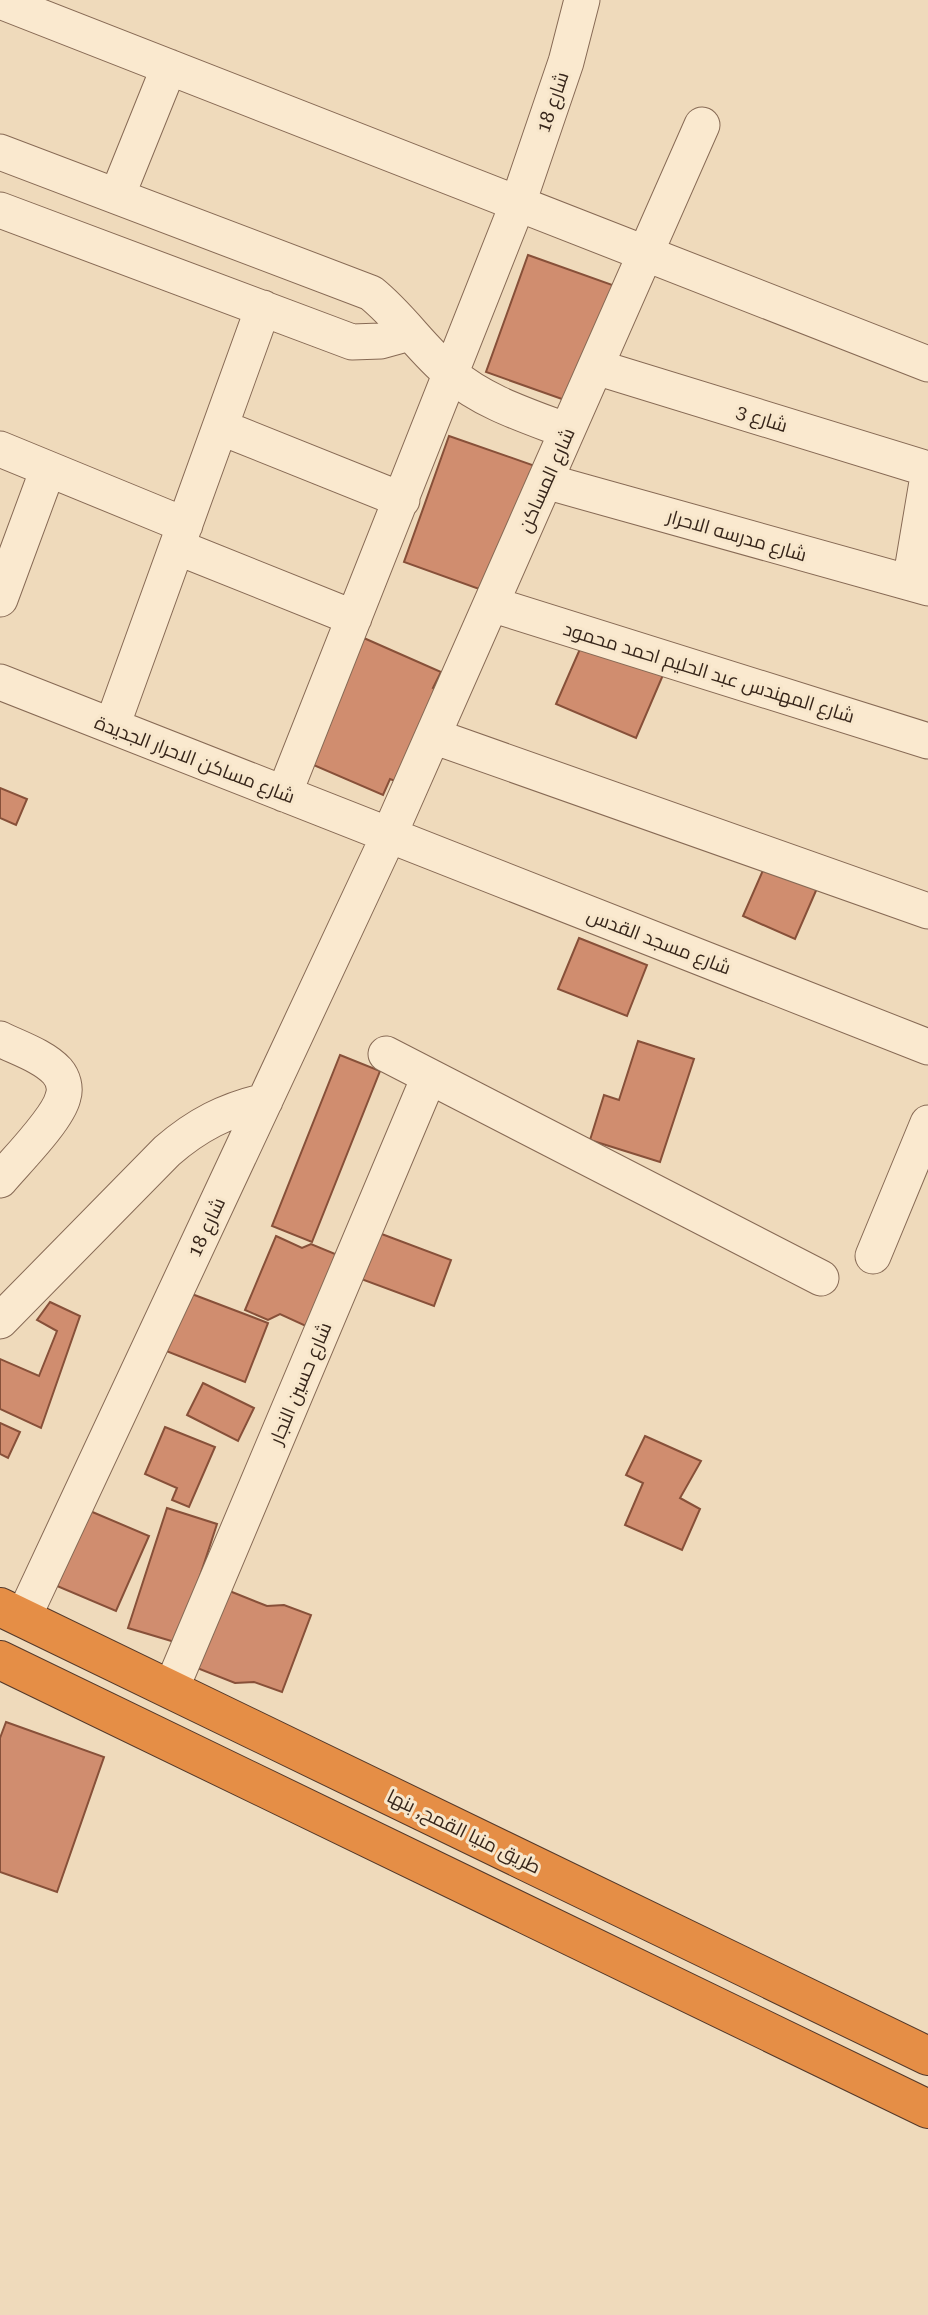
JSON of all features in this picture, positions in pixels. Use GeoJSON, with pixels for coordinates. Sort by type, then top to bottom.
{"type":"FeatureCollection","features":[{"type":"Feature","properties":{"kind":"highway","name":"طريق منيا القمح, بنها"},"geometry":{"type":"LineString","coordinates":[[12,1612],[928,2056]]}},
{"type":"Feature","properties":{"kind":"highway"},"geometry":{"type":"LineString","coordinates":[[0,1660],[928,2109]]}},
{"type":"Feature","properties":{"kind":"street","name":"شارع 18"},"geometry":{"type":"LineString","coordinates":[[284,794],[518,203],[566,62],[582,0]]}},
{"type":"Feature","properties":{"kind":"street"},"geometry":{"type":"LineString","coordinates":[[0,1],[928,364]]}},
{"type":"Feature","properties":{"kind":"street"},"geometry":{"type":"LineString","coordinates":[[117,196],[169,67]]}},
{"type":"Feature","properties":{"kind":"street","name":"شارع المساكن"},"geometry":{"type":"LineString","coordinates":[[389,835],[702,125]]}},
{"type":"Feature","properties":{"kind":"street"},"geometry":{"type":"LineString","coordinates":[[0,152],[371,293],[392,309],[410,333],[452,375],[500,405],[567,431]]}},
{"type":"Feature","properties":{"kind":"street"},"geometry":{"type":"LineString","coordinates":[[0,210],[352,342],[381,341],[410,333]]}},
{"type":"Feature","properties":{"kind":"street"},"geometry":{"type":"LineString","coordinates":[[112,726],[263,308]]}},
{"type":"Feature","properties":{"kind":"street","name":"شارع 3"},"geometry":{"type":"LineString","coordinates":[[596,367],[928,469]]}},
{"type":"Feature","properties":{"kind":"street"},"geometry":{"type":"LineString","coordinates":[[220,427],[402,499]]}},
{"type":"Feature","properties":{"kind":"street"},"geometry":{"type":"LineString","coordinates":[[0,449],[48,469],[354,618]]}},
{"type":"Feature","properties":{"kind":"street"},"geometry":{"type":"LineString","coordinates":[[0,599],[48,469]]}},
{"type":"Feature","properties":{"kind":"street"},"geometry":{"type":"LineString","coordinates":[[919,586],[928,476]]}},
{"type":"Feature","properties":{"kind":"street","name":"شارع مدرسه الاحرار"},"geometry":{"type":"LineString","coordinates":[[545,481],[919,586]]}},
{"type":"Feature","properties":{"kind":"street","name":"شارع المهندس عبد الحليم احمد محمود"},"geometry":{"type":"LineString","coordinates":[[491,604],[928,741]]}},
{"type":"Feature","properties":{"kind":"street","name":"شارع مساكن الاحرار الجديدة"},"geometry":{"type":"LineString","coordinates":[[0,682],[389,835]]}},
{"type":"Feature","properties":{"kind":"street"},"geometry":{"type":"LineString","coordinates":[[433,736],[928,911]]}},
{"type":"Feature","properties":{"kind":"street","name":"شارع 18"},"geometry":{"type":"LineString","coordinates":[[12,1612],[265,1101],[389,835]]}},
{"type":"Feature","properties":{"kind":"street","name":"شارع مسجد القدس"},"geometry":{"type":"LineString","coordinates":[[389,835],[928,1047]]}},
{"type":"Feature","properties":{"kind":"street"},"geometry":{"type":"LineString","coordinates":[[0,1039],[42,1059],[57,1070],[64,1088],[63,1098],[44,1128],[0,1180]]}},
{"type":"Feature","properties":{"kind":"street"},"geometry":{"type":"LineString","coordinates":[[386,1055],[821,1278]]}},
{"type":"Feature","properties":{"kind":"street","name":"شارع حسين النجار"},"geometry":{"type":"LineString","coordinates":[[171,1689],[429,1077]]}},
{"type":"Feature","properties":{"kind":"street"},"geometry":{"type":"LineString","coordinates":[[0,1321],[167,1151],[188,1133],[237,1107],[265,1101]]}},
{"type":"Feature","properties":{"kind":"street"},"geometry":{"type":"LineString","coordinates":[[873,1256],[928,1123]]}},
{"type":"Feature","properties":{"kind":"building"},"geometry":{"type":"Polygon","coordinates":[[[528,255],[618,287],[576,404],[486,372],[528,255]]]}},
{"type":"Feature","properties":{"kind":"building"},"geometry":{"type":"Polygon","coordinates":[[[449,436],[538,467],[493,594],[404,562],[449,436]]]}},
{"type":"Feature","properties":{"kind":"building"},"geometry":{"type":"Polygon","coordinates":[[[357,635],[441,672],[433,688],[439,690],[398,782],[390,779],[383,795],[302,760],[357,635]]]}},
{"type":"Feature","properties":{"kind":"building"},"geometry":{"type":"Polygon","coordinates":[[[583,642],[663,675],[636,738],[556,704],[583,642]]]}},
{"type":"Feature","properties":{"kind":"building"},"geometry":{"type":"Polygon","coordinates":[[[0,788],[27,799],[16,825],[0,818],[0,788]]]}},
{"type":"Feature","properties":{"kind":"building"},"geometry":{"type":"Polygon","coordinates":[[[764,868],[818,886],[795,939],[743,916],[764,868]]]}},
{"type":"Feature","properties":{"kind":"building"},"geometry":{"type":"Polygon","coordinates":[[[579,938],[647,965],[627,1016],[558,989],[579,938]]]}},
{"type":"Feature","properties":{"kind":"building"},"geometry":{"type":"Polygon","coordinates":[[[638,1041],[694,1059],[660,1162],[590,1140],[604,1095],[619,1100],[638,1041]]]}},
{"type":"Feature","properties":{"kind":"building"},"geometry":{"type":"Polygon","coordinates":[[[340,1055],[380,1071],[312,1242],[272,1226],[340,1055]]]}},
{"type":"Feature","properties":{"kind":"building"},"geometry":{"type":"Polygon","coordinates":[[[371,1230],[451,1260],[434,1306],[353,1276],[371,1230]]]}},
{"type":"Feature","properties":{"kind":"building"},"geometry":{"type":"Polygon","coordinates":[[[276,1236],[302,1248],[311,1244],[340,1256],[308,1327],[280,1314],[268,1320],[245,1310],[276,1236]]]}},
{"type":"Feature","properties":{"kind":"building"},"geometry":{"type":"Polygon","coordinates":[[[184,1291],[268,1323],[245,1382],[161,1349],[184,1291]]]}},
{"type":"Feature","properties":{"kind":"building"},"geometry":{"type":"Polygon","coordinates":[[[50,1302],[80,1316],[41,1428],[0,1409],[0,1359],[39,1376],[57,1331],[37,1320],[50,1302]]]}},
{"type":"Feature","properties":{"kind":"building"},"geometry":{"type":"Polygon","coordinates":[[[203,1383],[254,1408],[238,1441],[187,1415],[203,1383]]]}},
{"type":"Feature","properties":{"kind":"building"},"geometry":{"type":"Polygon","coordinates":[[[0,1423],[20,1432],[8,1458],[0,1454],[0,1423]]]}},
{"type":"Feature","properties":{"kind":"building"},"geometry":{"type":"Polygon","coordinates":[[[165,1427],[215,1447],[189,1507],[172,1500],[177,1488],[145,1474],[165,1427]]]}},
{"type":"Feature","properties":{"kind":"building"},"geometry":{"type":"Polygon","coordinates":[[[645,1436],[701,1461],[680,1498],[700,1509],[682,1550],[625,1525],[643,1483],[626,1475],[645,1436]]]}},
{"type":"Feature","properties":{"kind":"building"},"geometry":{"type":"Polygon","coordinates":[[[167,1508],[217,1524],[178,1643],[128,1628],[167,1508]]]}},
{"type":"Feature","properties":{"kind":"building"},"geometry":{"type":"Polygon","coordinates":[[[90,1511],[149,1536],[116,1611],[57,1586],[90,1511]]]}},
{"type":"Feature","properties":{"kind":"building"},"geometry":{"type":"Polygon","coordinates":[[[222,1588],[267,1606],[284,1605],[311,1615],[282,1692],[254,1682],[235,1683],[192,1666],[222,1588]]]}},
{"type":"Feature","properties":{"kind":"building"},"geometry":{"type":"Polygon","coordinates":[[[6,1722],[104,1757],[57,1892],[0,1872],[0,1738],[6,1722]]]}}]}
